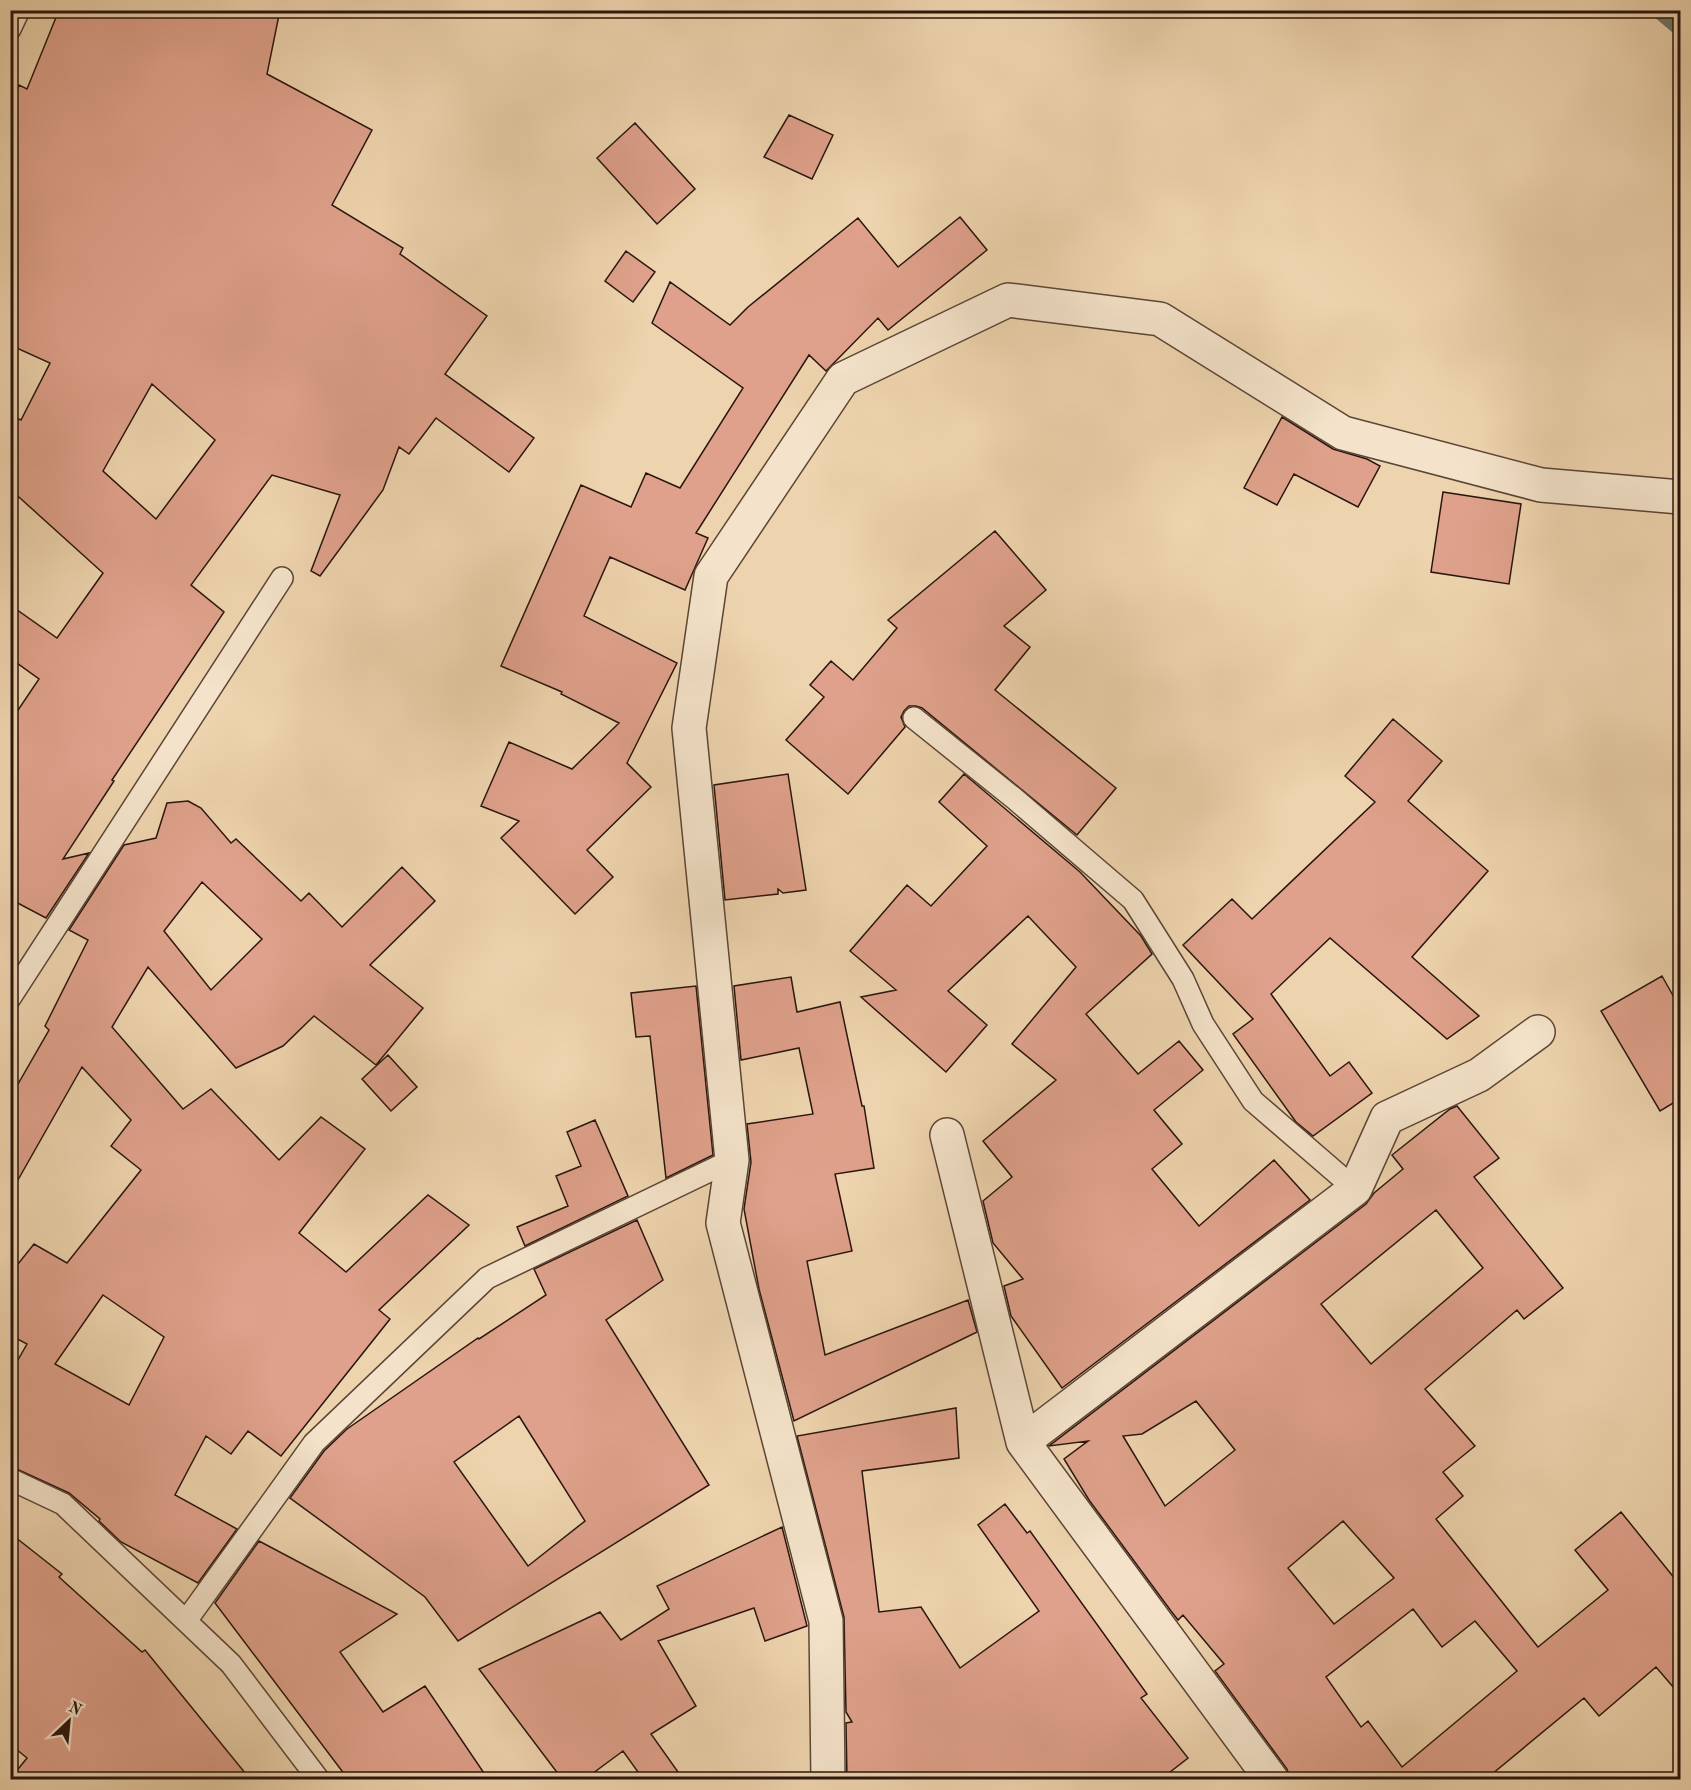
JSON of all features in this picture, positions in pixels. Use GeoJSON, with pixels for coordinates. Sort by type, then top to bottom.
{"type":"FeatureCollection","features":[{"type":"Feature","properties":{"kind":"street"},"geometry":{"type":"LineString","coordinates":[[828,1779],[826,1621],[723,1223],[732,1160],[689,728],[711,576],[843,379],[1008,300],[1160,319],[1343,433],[1541,485],[1680,497]]}},
{"type":"Feature","properties":{"kind":"street"},"geometry":{"type":"LineString","coordinates":[[1023,1442],[1354,1189],[1386,1119],[1479,1075],[1538,1032]]}},
{"type":"Feature","properties":{"kind":"street"},"geometry":{"type":"LineString","coordinates":[[947,1135],[1023,1442],[1272,1779]]}},
{"type":"Feature","properties":{"kind":"lane"},"geometry":{"type":"LineString","coordinates":[[10,29],[20,10]]}},
{"type":"Feature","properties":{"kind":"lane"},"geometry":{"type":"LineString","coordinates":[[12,993],[282,578]]}},
{"type":"Feature","properties":{"kind":"lane"},"geometry":{"type":"LineString","coordinates":[[914,718],[1015,799],[1133,900],[1183,979],[1203,1024],[1254,1101],[1354,1189]]}},
{"type":"Feature","properties":{"kind":"lane"},"geometry":{"type":"LineString","coordinates":[[186,1621],[314,1443],[487,1278],[732,1160]]}},
{"type":"Feature","properties":{"kind":"lane"},"geometry":{"type":"LineString","coordinates":[[10,1479],[63,1504],[231,1664],[319,1779]]}},
{"type":"Feature","properties":{"kind":"building"},"geometry":{"type":"Polygon","coordinates":[[[59,10],[280,10],[267,74],[372,130],[332,205],[403,248],[400,254],[487,316],[445,374],[534,438],[509,472],[436,418],[409,454],[399,447],[383,490],[320,576],[311,571],[340,495],[272,475],[191,585],[224,612],[112,780],[114,781],[63,859],[89,853],[46,918],[10,899],[10,722],[39,679],[10,658],[10,605],[57,638],[103,573],[10,489],[10,415],[21,420],[50,363],[10,345],[10,104],[19,85],[27,89],[59,10]],[[152,384],[103,471],[156,519],[215,440],[152,384]]]}},
{"type":"Feature","properties":{"kind":"building"},"geometry":{"type":"Polygon","coordinates":[[[789,115],[833,135],[812,179],[764,157],[789,115]]]}},
{"type":"Feature","properties":{"kind":"building"},"geometry":{"type":"Polygon","coordinates":[[[635,123],[695,189],[657,224],[597,158],[635,123]]]}},
{"type":"Feature","properties":{"kind":"building"},"geometry":{"type":"Polygon","coordinates":[[[960,217],[987,250],[888,330],[878,318],[826,371],[809,355],[696,533],[708,538],[685,590],[610,557],[584,616],[677,663],[627,763],[651,787],[587,850],[613,877],[575,914],[501,838],[519,821],[481,806],[509,742],[572,769],[619,723],[561,694],[562,692],[501,666],[581,485],[631,507],[646,473],[680,488],[743,388],[652,323],[670,282],[730,325],[748,307],[858,218],[898,267],[960,217]]]}},
{"type":"Feature","properties":{"kind":"building"},"geometry":{"type":"Polygon","coordinates":[[[626,251],[655,272],[633,302],[605,281],[626,251]]]}},
{"type":"Feature","properties":{"kind":"building"},"geometry":{"type":"Polygon","coordinates":[[[1282,417],[1333,449],[1367,459],[1380,466],[1358,507],[1294,474],[1277,505],[1244,488],[1282,417]]]}},
{"type":"Feature","properties":{"kind":"building"},"geometry":{"type":"Polygon","coordinates":[[[1443,492],[1521,504],[1509,584],[1431,572],[1443,492]]]}},
{"type":"Feature","properties":{"kind":"building"},"geometry":{"type":"Polygon","coordinates":[[[995,531],[1046,590],[1004,626],[1030,647],[995,690],[1116,788],[1077,835],[922,708],[916,706],[909,706],[904,711],[901,717],[905,727],[848,794],[786,740],[824,697],[810,685],[831,661],[853,680],[897,628],[888,620],[995,531]]]}},
{"type":"Feature","properties":{"kind":"building"},"geometry":{"type":"Polygon","coordinates":[[[1393,719],[1442,761],[1408,801],[1488,871],[1412,957],[1479,1016],[1447,1039],[1330,938],[1271,994],[1330,1076],[1349,1062],[1372,1093],[1313,1136],[1296,1122],[1233,1034],[1253,1019],[1183,945],[1232,899],[1252,919],[1375,802],[1345,776],[1393,719]]]}},
{"type":"Feature","properties":{"kind":"building"},"geometry":{"type":"Polygon","coordinates":[[[788,774],[806,890],[783,893],[778,889],[778,894],[725,900],[714,785],[788,774]]]}},
{"type":"Feature","properties":{"kind":"building"},"geometry":{"type":"Polygon","coordinates":[[[964,774],[1080,872],[1141,936],[1152,954],[1086,1014],[1138,1074],[1179,1041],[1203,1070],[1154,1110],[1182,1144],[1152,1169],[1199,1226],[1274,1160],[1310,1200],[1062,1388],[1011,1316],[1004,1286],[1023,1279],[993,1243],[983,1201],[1012,1177],[983,1141],[1056,1080],[1012,1044],[1076,967],[1028,916],[948,991],[987,1025],[946,1072],[861,997],[896,990],[850,951],[907,885],[931,906],[987,846],[939,802],[964,774]]]}},
{"type":"Feature","properties":{"kind":"building"},"geometry":{"type":"Polygon","coordinates":[[[188,801],[201,808],[231,843],[236,839],[301,901],[309,893],[342,927],[402,867],[435,901],[370,965],[423,1008],[376,1065],[314,1016],[283,1046],[236,1068],[148,967],[112,1027],[183,1109],[211,1089],[279,1160],[321,1117],[365,1149],[299,1233],[346,1272],[428,1195],[469,1225],[379,1310],[390,1319],[281,1456],[248,1431],[231,1454],[206,1436],[175,1495],[237,1529],[198,1583],[121,1542],[99,1521],[100,1519],[69,1493],[10,1466],[10,1374],[27,1344],[10,1335],[10,1274],[34,1244],[67,1263],[141,1170],[111,1146],[131,1120],[82,1067],[10,1194],[10,1098],[49,1030],[45,1026],[88,940],[69,930],[124,845],[156,838],[167,803],[188,801]],[[202,882],[164,931],[211,990],[262,939],[202,882]],[[103,1295],[55,1364],[129,1405],[164,1337],[103,1295]]]}},
{"type":"Feature","properties":{"kind":"building"},"geometry":{"type":"Polygon","coordinates":[[[1662,976],[1680,1008],[1680,1099],[1660,1111],[1601,1011],[1662,976]]]}},
{"type":"Feature","properties":{"kind":"building"},"geometry":{"type":"Polygon","coordinates":[[[791,977],[797,1012],[840,1002],[862,1106],[864,1106],[874,1168],[835,1174],[852,1251],[807,1261],[825,1355],[968,1300],[977,1332],[794,1421],[759,1289],[744,1209],[751,1162],[747,1124],[813,1114],[799,1048],[741,1060],[734,986],[791,977]]]}},
{"type":"Feature","properties":{"kind":"building"},"geometry":{"type":"Polygon","coordinates":[[[696,986],[713,1155],[666,1178],[650,1036],[636,1037],[631,993],[696,986]]]}},
{"type":"Feature","properties":{"kind":"building"},"geometry":{"type":"Polygon","coordinates":[[[388,1055],[417,1087],[391,1111],[362,1079],[388,1055]]]}},
{"type":"Feature","properties":{"kind":"building"},"geometry":{"type":"Polygon","coordinates":[[[1457,1106],[1499,1158],[1474,1177],[1563,1288],[1524,1319],[1517,1310],[1425,1389],[1475,1446],[1443,1472],[1463,1496],[1436,1519],[1538,1647],[1608,1590],[1575,1550],[1621,1512],[1680,1585],[1680,1695],[1656,1667],[1599,1716],[1584,1698],[1486,1779],[1290,1779],[1287,1769],[1215,1671],[1224,1664],[1183,1615],[1178,1620],[1089,1500],[1064,1459],[1088,1441],[1049,1446],[1366,1204],[1374,1193],[1403,1169],[1392,1155],[1450,1109],[1457,1106]],[[1436,1210],[1321,1304],[1371,1364],[1483,1268],[1436,1210]],[[1196,1401],[1142,1434],[1123,1436],[1165,1506],[1235,1450],[1196,1401]],[[1343,1521],[1288,1568],[1334,1624],[1394,1578],[1343,1521]],[[1413,1609],[1326,1677],[1361,1727],[1368,1721],[1402,1767],[1517,1671],[1475,1621],[1442,1647],[1413,1609]]]}},
{"type":"Feature","properties":{"kind":"building"},"geometry":{"type":"Polygon","coordinates":[[[595,1120],[628,1196],[525,1246],[517,1227],[568,1206],[556,1176],[581,1166],[567,1132],[595,1120]]]}},
{"type":"Feature","properties":{"kind":"building"},"geometry":{"type":"Polygon","coordinates":[[[637,1220],[663,1280],[606,1320],[709,1485],[458,1641],[425,1597],[290,1498],[324,1451],[347,1429],[478,1338],[546,1295],[534,1269],[637,1220]],[[519,1416],[454,1462],[528,1566],[585,1521],[519,1416]]]}},
{"type":"Feature","properties":{"kind":"building"},"geometry":{"type":"Polygon","coordinates":[[[956,1408],[959,1458],[862,1471],[879,1612],[921,1607],[960,1668],[1039,1611],[978,1525],[1005,1504],[1027,1533],[1030,1531],[1147,1694],[1141,1698],[1188,1758],[1161,1779],[847,1779],[846,1723],[852,1722],[846,1712],[844,1617],[797,1436],[956,1408]]]}},
{"type":"Feature","properties":{"kind":"building"},"geometry":{"type":"Polygon","coordinates":[[[782,1527],[807,1626],[765,1641],[754,1608],[658,1641],[696,1706],[651,1734],[683,1779],[643,1779],[623,1751],[585,1779],[562,1779],[479,1669],[600,1612],[621,1640],[669,1609],[657,1586],[782,1527]]]}},
{"type":"Feature","properties":{"kind":"building"},"geometry":{"type":"Polygon","coordinates":[[[10,1533],[62,1574],[59,1577],[142,1652],[145,1650],[250,1779],[10,1779],[27,1758],[10,1744],[10,1533]]]}},
{"type":"Feature","properties":{"kind":"building"},"geometry":{"type":"Polygon","coordinates":[[[259,1541],[397,1614],[340,1652],[383,1712],[425,1686],[488,1779],[348,1779],[215,1603],[259,1541]]]}},
{"type":"Feature","properties":{"kind":"waterway"},"geometry":{"type":"LineString","coordinates":[[1655,10],[1680,31]]}}]}
